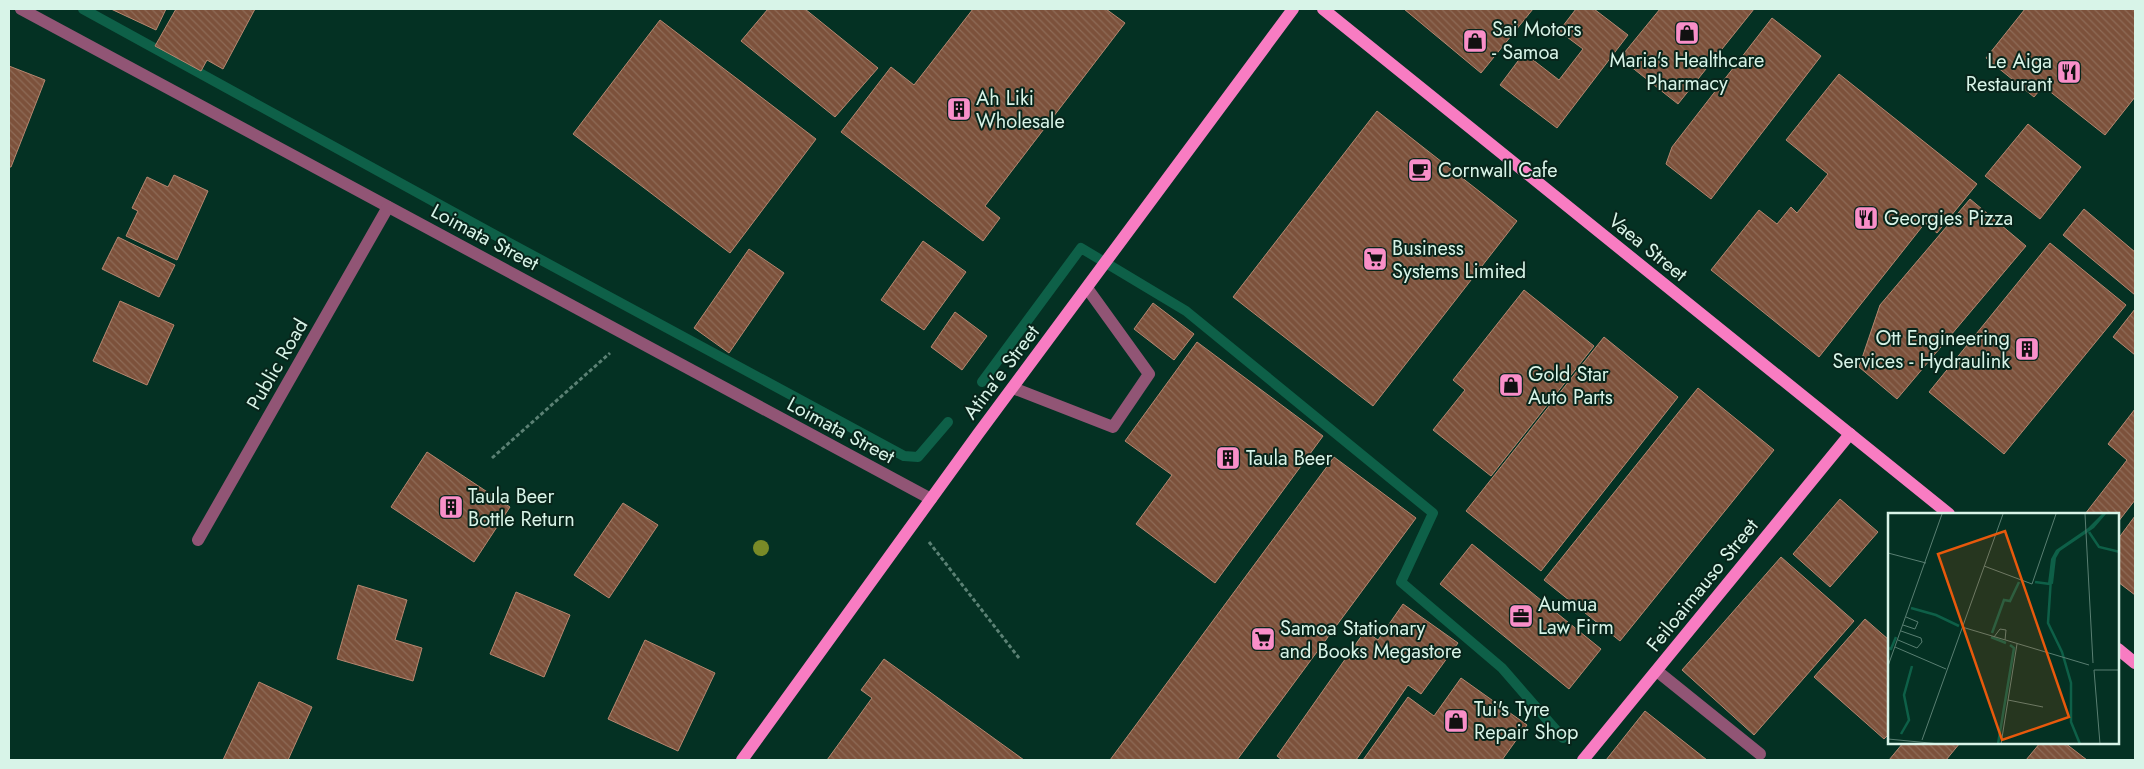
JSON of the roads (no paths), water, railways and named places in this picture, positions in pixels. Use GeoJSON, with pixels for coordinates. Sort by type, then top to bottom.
{"type":"FeatureCollection","features":[{"type":"Feature","properties":{"kind":"main road","name":"Atina'e Street"},"geometry":{"type":"LineString","coordinates":[[742,760],[913,523],[1293,9]]}},
{"type":"Feature","properties":{"kind":"main road","name":"Vaea Street"},"geometry":{"type":"LineString","coordinates":[[1323,9],[1948,513]]}},
{"type":"Feature","properties":{"kind":"main road","name":"Feiloaimauso Street"},"geometry":{"type":"LineString","coordinates":[[1583,760],[1850,434]]}},
{"type":"Feature","properties":{"kind":"main road"},"geometry":{"type":"LineString","coordinates":[[2119,650],[2135,663]]}},
{"type":"Feature","properties":{"kind":"street","name":"Loimata Street"},"geometry":{"type":"LineString","coordinates":[[21,9],[931,499]]}},
{"type":"Feature","properties":{"kind":"street","name":"Public Road"},"geometry":{"type":"LineString","coordinates":[[198,540],[388,206]]}},
{"type":"Feature","properties":{"kind":"street"},"geometry":{"type":"LineString","coordinates":[[1013,388],[1113,427],[1150,374],[1087,288]]}},
{"type":"Feature","properties":{"kind":"street"},"geometry":{"type":"LineString","coordinates":[[1657,671],[1760,754]]}},
{"type":"Feature","properties":{"kind":"waterway"},"geometry":{"type":"LineString","coordinates":[[83,9],[493,234],[904,456],[918,457],[948,422]]}},
{"type":"Feature","properties":{"kind":"waterway"},"geometry":{"type":"LineString","coordinates":[[982,382],[1081,248],[1186,311],[1433,513],[1401,582],[1502,668],[1563,738]]}},
{"type":"Feature","properties":{"kind":"place","name":"Maria's Healthcare Pharmacy"},"geometry":{"type":"Point","coordinates":[1687,33]}},
{"type":"Feature","properties":{"kind":"place","name":"Sai Motors - Samoa"},"geometry":{"type":"Point","coordinates":[1475,41]}},
{"type":"Feature","properties":{"kind":"place","name":"Le Aiga Restaurant"},"geometry":{"type":"Point","coordinates":[2069,72]}},
{"type":"Feature","properties":{"kind":"place","name":"Ah Liki Wholesale"},"geometry":{"type":"Point","coordinates":[959,109]}},
{"type":"Feature","properties":{"kind":"place","name":"Cornwall Cafe"},"geometry":{"type":"Point","coordinates":[1420,170]}},
{"type":"Feature","properties":{"kind":"place","name":"Georgies Pizza"},"geometry":{"type":"Point","coordinates":[1866,218]}},
{"type":"Feature","properties":{"kind":"place","name":"Business Systems Limited"},"geometry":{"type":"Point","coordinates":[1375,259]}},
{"type":"Feature","properties":{"kind":"place","name":"Ott Engineering Services - Hydraulink"},"geometry":{"type":"Point","coordinates":[2027,349]}},
{"type":"Feature","properties":{"kind":"place","name":"Gold Star Auto Parts"},"geometry":{"type":"Point","coordinates":[1511,385]}},
{"type":"Feature","properties":{"kind":"place","name":"Taula Beer"},"geometry":{"type":"Point","coordinates":[1228,458]}},
{"type":"Feature","properties":{"kind":"place","name":"Taula Beer Bottle Return"},"geometry":{"type":"Point","coordinates":[451,507]}},
{"type":"Feature","properties":{"kind":"place","name":"Aumua Law Firm"},"geometry":{"type":"Point","coordinates":[1521,616]}},
{"type":"Feature","properties":{"kind":"place","name":"Samoa Stationary and Books Megastore"},"geometry":{"type":"Point","coordinates":[1263,639]}},
{"type":"Feature","properties":{"kind":"place","name":"Tui's Tyre Repair Shop"},"geometry":{"type":"Point","coordinates":[1456,721]}}]}
